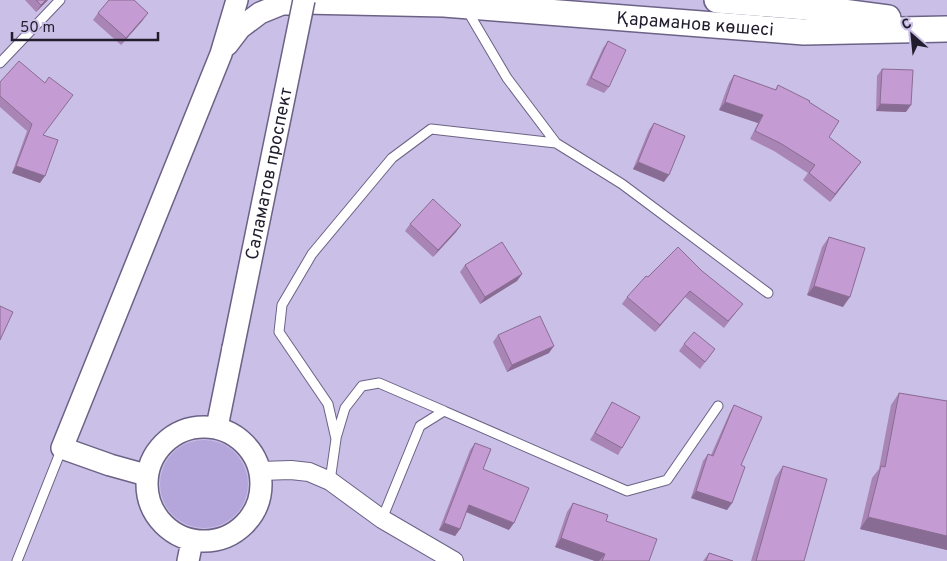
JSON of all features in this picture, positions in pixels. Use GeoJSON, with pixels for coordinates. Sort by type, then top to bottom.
{"type":"FeatureCollection","features":[{"type":"Feature","properties":{"kind":"main road"},"geometry":{"type":"LineString","coordinates":[[717,0],[806,7],[947,27]]}},
{"type":"Feature","properties":{"kind":"main road","name":"Қараманов көшесі"},"geometry":{"type":"LineString","coordinates":[[296,1],[446,3],[804,32],[947,27]]}},
{"type":"Feature","properties":{"kind":"street"},"geometry":{"type":"LineString","coordinates":[[146,476],[62,448],[221,54],[237,0]]}},
{"type":"Feature","properties":{"kind":"street"},"geometry":{"type":"LineString","coordinates":[[221,54],[240,28],[260,14],[296,1]]}},
{"type":"Feature","properties":{"kind":"street","name":"Саламатов проспект"},"geometry":{"type":"LineString","coordinates":[[217,427],[296,1]]}},
{"type":"Feature","properties":{"kind":"street"},"geometry":{"type":"LineString","coordinates":[[193,427],[217,427],[237,436],[252,451],[260,472],[261,494],[252,516],[236,532],[190,551],[156,517],[147,498],[146,476],[154,453],[171,436],[193,427]]}},
{"type":"Feature","properties":{"kind":"street"},"geometry":{"type":"LineString","coordinates":[[260,472],[290,470],[310,472],[330,481],[382,519],[454,561]]}},
{"type":"Feature","properties":{"kind":"lane"},"geometry":{"type":"LineString","coordinates":[[0,63],[60,0]]}},
{"type":"Feature","properties":{"kind":"lane"},"geometry":{"type":"LineString","coordinates":[[446,3],[507,78],[556,143],[622,184],[768,293]]}},
{"type":"Feature","properties":{"kind":"lane"},"geometry":{"type":"LineString","coordinates":[[336,439],[328,404],[279,332],[282,305],[312,254],[392,158],[431,129],[556,143]]}},
{"type":"Feature","properties":{"kind":"lane"},"geometry":{"type":"LineString","coordinates":[[330,481],[336,439],[345,408],[362,386],[380,383],[627,491],[667,480],[718,406]]}},
{"type":"Feature","properties":{"kind":"lane"},"geometry":{"type":"LineString","coordinates":[[382,519],[420,426],[444,411]]}},
{"type":"Feature","properties":{"kind":"lane"},"geometry":{"type":"LineString","coordinates":[[17,561],[62,448]]}},
{"type":"Feature","properties":{"kind":"shaded area"},"geometry":{"type":"Polygon","coordinates":[[[204,440],[221,443],[235,453],[245,467],[248,484],[245,501],[235,515],[221,525],[204,528],[187,525],[173,515],[163,501],[160,484],[163,467],[173,453],[187,443],[204,440]]]}},
{"type":"Feature","properties":{"kind":"building"},"geometry":{"type":"Polygon","coordinates":[[[36,0],[46,0],[41,5],[36,0]]]}},
{"type":"Feature","properties":{"kind":"building"},"geometry":{"type":"Polygon","coordinates":[[[109,0],[134,0],[148,13],[126,38],[98,13],[109,0]]]}},
{"type":"Feature","properties":{"kind":"building"},"geometry":{"type":"Polygon","coordinates":[[[608,41],[626,50],[609,87],[591,78],[608,41]]]}},
{"type":"Feature","properties":{"kind":"building"},"geometry":{"type":"Polygon","coordinates":[[[19,61],[45,83],[49,77],[73,95],[43,135],[58,140],[45,176],[16,166],[32,124],[0,96],[0,82],[19,61]]]}},
{"type":"Feature","properties":{"kind":"building"},"geometry":{"type":"Polygon","coordinates":[[[882,69],[913,70],[911,105],[880,104],[882,69]]]}},
{"type":"Feature","properties":{"kind":"building"},"geometry":{"type":"Polygon","coordinates":[[[734,75],[776,90],[778,85],[810,101],[839,121],[829,137],[861,162],[835,194],[809,173],[815,165],[780,143],[755,131],[763,115],[725,102],[734,75]]]}},
{"type":"Feature","properties":{"kind":"building"},"geometry":{"type":"Polygon","coordinates":[[[654,123],[685,136],[669,175],[638,162],[654,123]]]}},
{"type":"Feature","properties":{"kind":"building"},"geometry":{"type":"Polygon","coordinates":[[[433,199],[461,225],[438,250],[410,224],[433,199]]]}},
{"type":"Feature","properties":{"kind":"building"},"geometry":{"type":"Polygon","coordinates":[[[829,237],[865,248],[850,297],[814,286],[829,237]]]}},
{"type":"Feature","properties":{"kind":"building"},"geometry":{"type":"Polygon","coordinates":[[[502,242],[522,274],[485,297],[465,265],[502,242]]]}},
{"type":"Feature","properties":{"kind":"building"},"geometry":{"type":"Polygon","coordinates":[[[678,247],[702,271],[743,304],[728,321],[690,291],[660,325],[627,297],[646,276],[648,277],[678,247]]]}},
{"type":"Feature","properties":{"kind":"building"},"geometry":{"type":"Polygon","coordinates":[[[0,306],[13,312],[0,340],[0,306]]]}},
{"type":"Feature","properties":{"kind":"building"},"geometry":{"type":"Polygon","coordinates":[[[540,316],[554,346],[512,365],[498,335],[540,316]]]}},
{"type":"Feature","properties":{"kind":"building"},"geometry":{"type":"Polygon","coordinates":[[[694,332],[715,349],[705,362],[684,344],[694,332]]]}},
{"type":"Feature","properties":{"kind":"building"},"geometry":{"type":"Polygon","coordinates":[[[899,393],[947,401],[947,536],[868,517],[881,466],[885,467],[899,393]]]}},
{"type":"Feature","properties":{"kind":"building"},"geometry":{"type":"Polygon","coordinates":[[[612,402],[640,417],[622,448],[595,433],[612,402]]]}},
{"type":"Feature","properties":{"kind":"building"},"geometry":{"type":"Polygon","coordinates":[[[734,405],[762,417],[741,465],[745,467],[732,503],[696,491],[708,454],[713,456],[734,405]]]}},
{"type":"Feature","properties":{"kind":"building"},"geometry":{"type":"Polygon","coordinates":[[[475,443],[491,449],[483,469],[529,488],[514,523],[469,505],[460,529],[444,523],[475,443]]]}},
{"type":"Feature","properties":{"kind":"building"},"geometry":{"type":"Polygon","coordinates":[[[783,466],[827,479],[804,561],[756,561],[783,466]]]}},
{"type":"Feature","properties":{"kind":"building"},"geometry":{"type":"Polygon","coordinates":[[[573,503],[608,515],[606,521],[657,539],[649,561],[602,561],[605,554],[561,538],[573,503]]]}},
{"type":"Feature","properties":{"kind":"building"},"geometry":{"type":"Polygon","coordinates":[[[709,553],[733,561],[706,561],[709,553]]]}}]}
